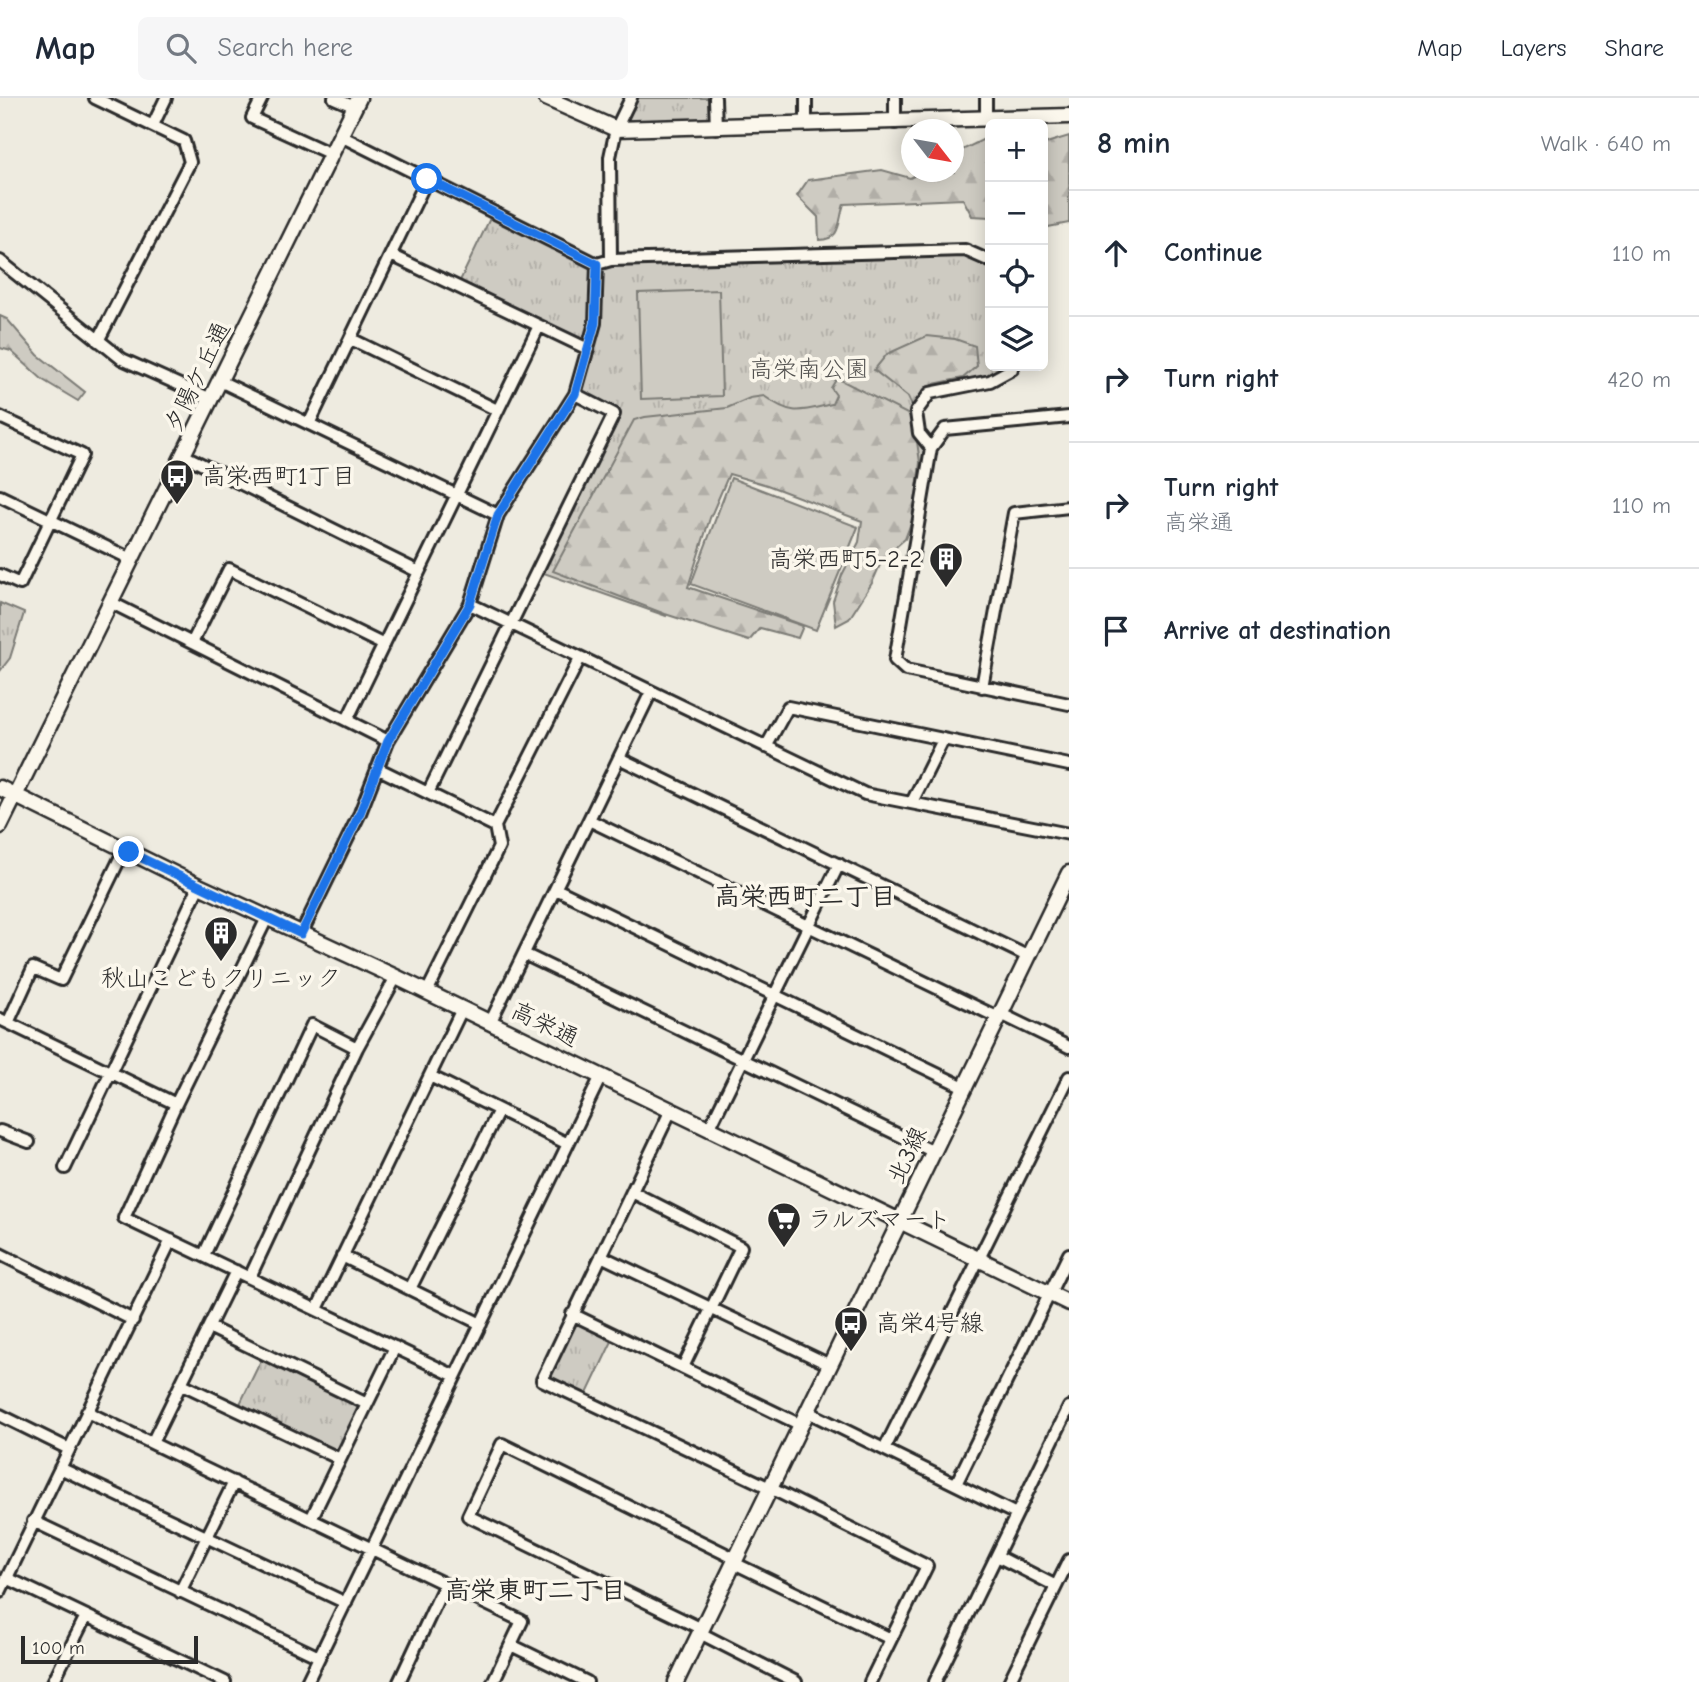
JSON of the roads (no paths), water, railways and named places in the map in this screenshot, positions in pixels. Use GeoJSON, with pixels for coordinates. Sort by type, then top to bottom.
{"type":"FeatureCollection","features":[{"type":"Feature","properties":{"kind":"street"},"geometry":{"type":"LineString","coordinates":[[95,98],[184,141],[190,162],[98,341]]}},
{"type":"Feature","properties":{"kind":"street"},"geometry":{"type":"LineString","coordinates":[[153,125],[166,98]]}},
{"type":"Feature","properties":{"kind":"street"},"geometry":{"type":"LineString","coordinates":[[262,98],[252,118],[331,155]]}},
{"type":"Feature","properties":{"kind":"street"},"geometry":{"type":"LineString","coordinates":[[334,98],[357,103]]}},
{"type":"Feature","properties":{"kind":"street"},"geometry":{"type":"LineString","coordinates":[[546,98],[617,129],[985,119]]}},
{"type":"Feature","properties":{"kind":"street"},"geometry":{"type":"LineString","coordinates":[[611,260],[610,157],[617,129],[631,98]]}},
{"type":"Feature","properties":{"kind":"street"},"geometry":{"type":"LineString","coordinates":[[715,98],[716,128]]}},
{"type":"Feature","properties":{"kind":"street"},"geometry":{"type":"LineString","coordinates":[[806,98],[807,125]]}},
{"type":"Feature","properties":{"kind":"street"},"geometry":{"type":"LineString","coordinates":[[895,98],[895,123]]}},
{"type":"Feature","properties":{"kind":"street"},"geometry":{"type":"LineString","coordinates":[[986,98],[986,119],[1069,116]]}},
{"type":"Feature","properties":{"kind":"street","name":"夕陽ケ丘通"},"geometry":{"type":"LineString","coordinates":[[0,826],[357,103]]}},
{"type":"Feature","properties":{"kind":"street"},"geometry":{"type":"LineString","coordinates":[[341,136],[597,264],[611,260],[965,250],[985,259]]}},
{"type":"Feature","properties":{"kind":"street"},"geometry":{"type":"LineString","coordinates":[[309,424],[427,179]]}},
{"type":"Feature","properties":{"kind":"street"},"geometry":{"type":"LineString","coordinates":[[391,255],[588,349]]}},
{"type":"Feature","properties":{"kind":"street"},"geometry":{"type":"LineString","coordinates":[[0,261],[122,359],[211,399]]}},
{"type":"Feature","properties":{"kind":"street"},"geometry":{"type":"LineString","coordinates":[[301,934],[360,813],[388,741],[470,604],[498,515],[575,394],[595,323],[597,264]]}},
{"type":"Feature","properties":{"kind":"street"},"geometry":{"type":"LineString","coordinates":[[347,720],[539,326]]}},
{"type":"Feature","properties":{"kind":"street"},"geometry":{"type":"LineString","coordinates":[[351,339],[497,410]]}},
{"type":"Feature","properties":{"kind":"street"},"geometry":{"type":"LineString","coordinates":[[931,448],[919,433],[916,412],[930,394],[990,381],[1008,371]]}},
{"type":"Feature","properties":{"kind":"street"},"geometry":{"type":"LineString","coordinates":[[220,381],[498,515]]}},
{"type":"Feature","properties":{"kind":"street"},"geometry":{"type":"LineString","coordinates":[[428,793],[614,414],[575,394]]}},
{"type":"Feature","properties":{"kind":"street"},"geometry":{"type":"LineString","coordinates":[[0,417],[82,454],[20,584],[0,575]]}},
{"type":"Feature","properties":{"kind":"street"},"geometry":{"type":"LineString","coordinates":[[1069,417],[945,429],[931,448],[895,660],[906,670],[1069,704]]}},
{"type":"Feature","properties":{"kind":"street"},"geometry":{"type":"LineString","coordinates":[[183,455],[419,572]]}},
{"type":"Feature","properties":{"kind":"street"},"geometry":{"type":"LineString","coordinates":[[0,496],[131,559]]}},
{"type":"Feature","properties":{"kind":"street"},"geometry":{"type":"LineString","coordinates":[[982,687],[1014,513],[1069,507]]}},
{"type":"Feature","properties":{"kind":"street"},"geometry":{"type":"LineString","coordinates":[[192,643],[229,569],[384,645]]}},
{"type":"Feature","properties":{"kind":"street"},"geometry":{"type":"LineString","coordinates":[[110,602],[388,741]]}},
{"type":"Feature","properties":{"kind":"street"},"geometry":{"type":"LineString","coordinates":[[470,604],[865,794],[1069,834]]}},
{"type":"Feature","properties":{"kind":"street"},"geometry":{"type":"LineString","coordinates":[[427,992],[499,847],[495,826],[580,657]]}},
{"type":"Feature","properties":{"kind":"street"},"geometry":{"type":"LineString","coordinates":[[490,1023],[652,692]]}},
{"type":"Feature","properties":{"kind":"street"},"geometry":{"type":"LineString","coordinates":[[766,747],[788,707],[1069,765]]}},
{"type":"Feature","properties":{"kind":"street"},"geometry":{"type":"LineString","coordinates":[[912,802],[943,740]]}},
{"type":"Feature","properties":{"kind":"street"},"geometry":{"type":"LineString","coordinates":[[619,758],[1029,957]]}},
{"type":"Feature","properties":{"kind":"street"},"geometry":{"type":"LineString","coordinates":[[377,768],[495,826]]}},
{"type":"Feature","properties":{"kind":"street","name":"高栄通"},"geometry":{"type":"LineString","coordinates":[[0,788],[1069,1303]]}},
{"type":"Feature","properties":{"kind":"street"},"geometry":{"type":"LineString","coordinates":[[589,820],[1069,1047]]}},
{"type":"Feature","properties":{"kind":"street"},"geometry":{"type":"LineString","coordinates":[[124,850],[61,980],[33,968],[4,1021],[176,1104]]}},
{"type":"Feature","properties":{"kind":"street"},"geometry":{"type":"LineString","coordinates":[[709,1129],[839,863]]}},
{"type":"Feature","properties":{"kind":"street","name":"北3線"},"geometry":{"type":"LineString","coordinates":[[676,1682],[1069,873]]}},
{"type":"Feature","properties":{"kind":"street"},"geometry":{"type":"LineString","coordinates":[[65,1168],[199,886]]}},
{"type":"Feature","properties":{"kind":"street"},"geometry":{"type":"LineString","coordinates":[[556,889],[964,1087]]}},
{"type":"Feature","properties":{"kind":"street"},"geometry":{"type":"LineString","coordinates":[[267,918],[176,1104],[124,1218],[456,1376]]}},
{"type":"Feature","properties":{"kind":"street"},"geometry":{"type":"LineString","coordinates":[[524,954],[934,1152]]}},
{"type":"Feature","properties":{"kind":"street"},"geometry":{"type":"LineString","coordinates":[[250,1276],[357,1048],[396,977]]}},
{"type":"Feature","properties":{"kind":"street"},"geometry":{"type":"LineString","coordinates":[[317,1309],[462,1009]]}},
{"type":"Feature","properties":{"kind":"street"},"geometry":{"type":"LineString","coordinates":[[204,1255],[312,1026],[357,1048]]}},
{"type":"Feature","properties":{"kind":"street"},"geometry":{"type":"LineString","coordinates":[[430,1076],[568,1144]]}},
{"type":"Feature","properties":{"kind":"street"},"geometry":{"type":"LineString","coordinates":[[307,1682],[601,1076]]}},
{"type":"Feature","properties":{"kind":"street"},"geometry":{"type":"LineString","coordinates":[[885,1448],[1069,1077]]}},
{"type":"Feature","properties":{"kind":"street"},"geometry":{"type":"LineString","coordinates":[[410,1289],[499,1110]]}},
{"type":"Feature","properties":{"kind":"street"},"geometry":{"type":"LineString","coordinates":[[671,1110],[542,1380],[927,1566],[870,1682]]}},
{"type":"Feature","properties":{"kind":"street"},"geometry":{"type":"LineString","coordinates":[[0,1131],[29,1142]]}},
{"type":"Feature","properties":{"kind":"street"},"geometry":{"type":"LineString","coordinates":[[632,1192],[741,1247],[682,1367]]}},
{"type":"Feature","properties":{"kind":"street"},"geometry":{"type":"LineString","coordinates":[[0,1592],[172,1240]]}},
{"type":"Feature","properties":{"kind":"street"},"geometry":{"type":"LineString","coordinates":[[0,1254],[133,1320]]}},
{"type":"Feature","properties":{"kind":"street"},"geometry":{"type":"LineString","coordinates":[[956,1484],[1069,1254]]}},
{"type":"Feature","properties":{"kind":"street"},"geometry":{"type":"LineString","coordinates":[[342,1256],[481,1324]]}},
{"type":"Feature","properties":{"kind":"street"},"geometry":{"type":"LineString","coordinates":[[601,1256],[830,1365]]}},
{"type":"Feature","properties":{"kind":"street"},"geometry":{"type":"LineString","coordinates":[[152,1443],[236,1271]]}},
{"type":"Feature","properties":{"kind":"street"},"geometry":{"type":"LineString","coordinates":[[572,1314],[682,1367],[804,1418],[885,1448],[1016,1514]]}},
{"type":"Feature","properties":{"kind":"street"},"geometry":{"type":"LineString","coordinates":[[209,1327],[367,1404]]}},
{"type":"Feature","properties":{"kind":"street"},"geometry":{"type":"LineString","coordinates":[[311,1520],[396,1348]]}},
{"type":"Feature","properties":{"kind":"street"},"geometry":{"type":"LineString","coordinates":[[182,1384],[340,1459]]}},
{"type":"Feature","properties":{"kind":"street"},"geometry":{"type":"LineString","coordinates":[[935,1682],[1069,1407]]}},
{"type":"Feature","properties":{"kind":"street"},"geometry":{"type":"LineString","coordinates":[[87,1412],[523,1621],[493,1682]]}},
{"type":"Feature","properties":{"kind":"street"},"geometry":{"type":"LineString","coordinates":[[0,1415],[69,1449]]}},
{"type":"Feature","properties":{"kind":"street"},"geometry":{"type":"LineString","coordinates":[[796,1682],[701,1631],[468,1516],[502,1444],[891,1639]]}},
{"type":"Feature","properties":{"kind":"street"},"geometry":{"type":"LineString","coordinates":[[60,1468],[346,1603]]}},
{"type":"Feature","properties":{"kind":"street"},"geometry":{"type":"LineString","coordinates":[[180,1592],[234,1482]]}},
{"type":"Feature","properties":{"kind":"street"},"geometry":{"type":"LineString","coordinates":[[33,1521],[319,1657]]}},
{"type":"Feature","properties":{"kind":"street"},"geometry":{"type":"LineString","coordinates":[[997,1556],[1056,1586]]}},
{"type":"Feature","properties":{"kind":"street"},"geometry":{"type":"LineString","coordinates":[[1009,1682],[1069,1560]]}},
{"type":"Feature","properties":{"kind":"street"},"geometry":{"type":"LineString","coordinates":[[6,1578],[220,1681]]}},
{"type":"Feature","properties":{"kind":"street"},"geometry":{"type":"LineString","coordinates":[[399,1682],[446,1584]]}},
{"type":"Feature","properties":{"kind":"street"},"geometry":{"type":"LineString","coordinates":[[53,1682],[86,1616]]}},
{"type":"Feature","properties":{"kind":"street"},"geometry":{"type":"LineString","coordinates":[[511,1645],[583,1681]]}},
{"type":"Feature","properties":{"kind":"place","name":"高栄西町1丁目"},"geometry":{"type":"Point","coordinates":[177,506]}},
{"type":"Feature","properties":{"kind":"place","name":"高栄西町5-2-2"},"geometry":{"type":"Point","coordinates":[946,589]}},
{"type":"Feature","properties":{"kind":"place","name":"秋山こどもクリニック"},"geometry":{"type":"Point","coordinates":[221,963]}},
{"type":"Feature","properties":{"kind":"place","name":"ラルズマート"},"geometry":{"type":"Point","coordinates":[784,1249]}},
{"type":"Feature","properties":{"kind":"place","name":"高栄4号線"},"geometry":{"type":"Point","coordinates":[851,1353]}},
{"type":"Feature","properties":{"kind":"district","name":"高栄西町二丁目"},"geometry":{"type":"Point","coordinates":[805,896]}},
{"type":"Feature","properties":{"kind":"district","name":"高栄東町二丁目"},"geometry":{"type":"Point","coordinates":[535,1590]}},
{"type":"Feature","properties":{"kind":"park label","name":"高栄南公園"},"geometry":{"type":"Point","coordinates":[809,369]}}]}
